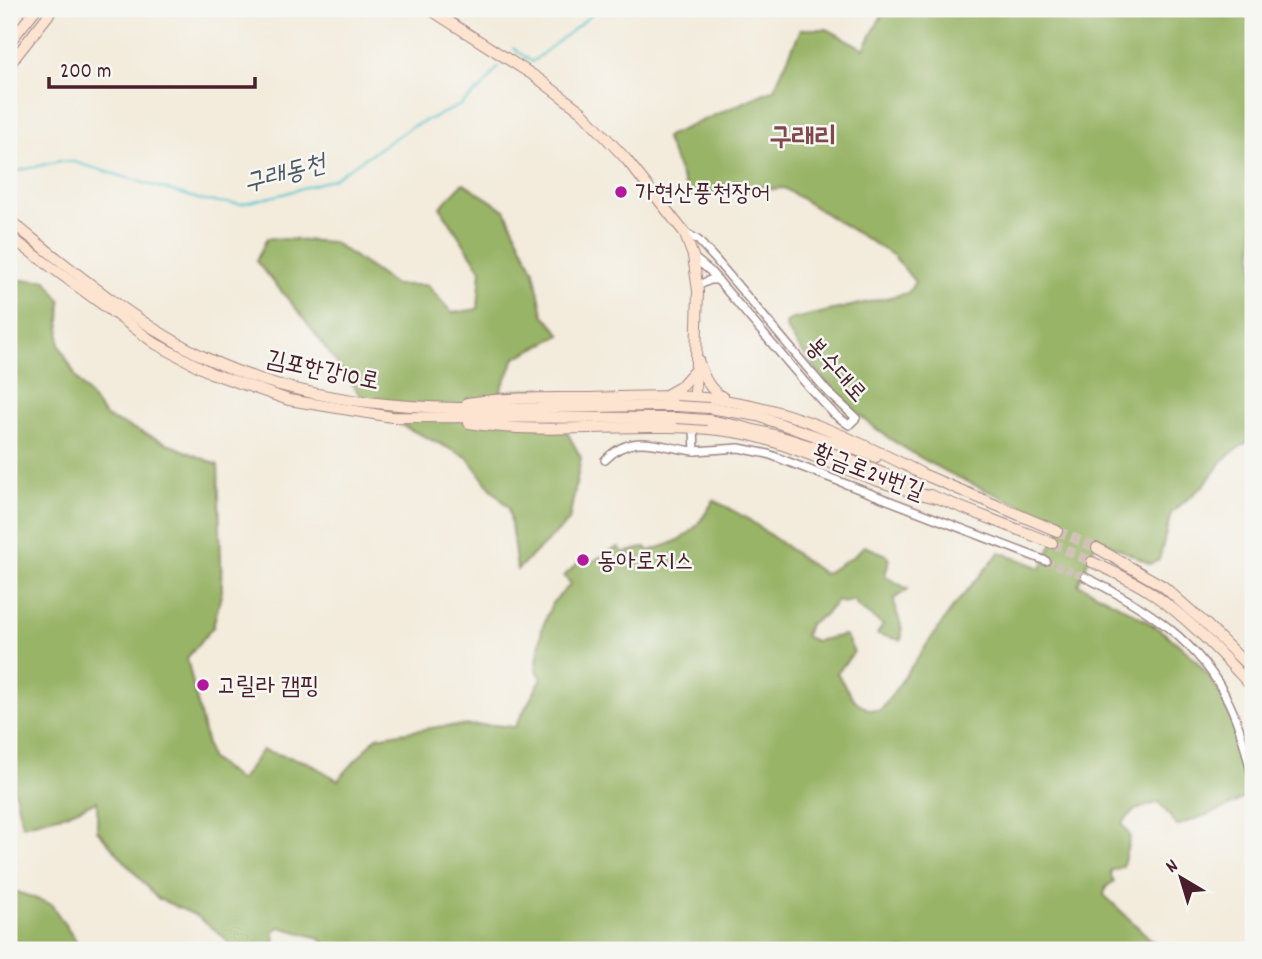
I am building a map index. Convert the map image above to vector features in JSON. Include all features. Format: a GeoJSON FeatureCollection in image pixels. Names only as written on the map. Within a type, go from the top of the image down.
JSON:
{"type":"FeatureCollection","features":[{"type":"Feature","properties":{"kind":"street"},"geometry":{"type":"LineString","coordinates":[[9,43],[36,9]]}},
{"type":"Feature","properties":{"kind":"street"},"geometry":{"type":"LineString","coordinates":[[9,65],[53,9]]}},
{"type":"Feature","properties":{"kind":"street","name":"봉수대로"},"geometry":{"type":"LineString","coordinates":[[429,9],[536,77],[582,112],[626,159],[684,232],[693,256],[697,286],[694,429]]}},
{"type":"Feature","properties":{"kind":"street","name":"김포한강10로"},"geometry":{"type":"LineString","coordinates":[[9,220],[110,299],[159,332],[205,357],[261,379],[316,394],[382,404],[443,407],[709,408],[758,416],[799,428],[919,472]]}},
{"type":"Feature","properties":{"kind":"street","name":"봉수대로"},"geometry":{"type":"LineString","coordinates":[[684,232],[698,240],[716,260],[819,382],[856,418],[854,423],[849,425],[828,407],[718,280],[693,256]]}},
{"type":"Feature","properties":{"kind":"street","name":"김포한강10로"},"geometry":{"type":"LineString","coordinates":[[9,236],[156,344],[211,373],[268,394],[312,405],[392,417],[708,420],[796,440],[936,498]]}},
{"type":"Feature","properties":{"kind":"street"},"geometry":{"type":"LineString","coordinates":[[693,256],[716,260]]}},
{"type":"Feature","properties":{"kind":"street"},"geometry":{"type":"LineString","coordinates":[[697,286],[710,280],[718,280]]}},
{"type":"Feature","properties":{"kind":"street"},"geometry":{"type":"LineString","coordinates":[[696,355],[711,388],[731,401]]}},
{"type":"Feature","properties":{"kind":"street"},"geometry":{"type":"LineString","coordinates":[[661,397],[680,387],[695,370]]}},
{"type":"Feature","properties":{"kind":"street"},"geometry":{"type":"LineString","coordinates":[[443,407],[520,399],[695,397],[731,401],[795,418],[865,445],[919,472],[1057,531]]}},
{"type":"Feature","properties":{"kind":"street"},"geometry":{"type":"LineString","coordinates":[[441,419],[489,426],[736,432],[781,444],[879,482],[936,498],[1052,542]]}},
{"type":"Feature","properties":{"kind":"street"},"geometry":{"type":"LineString","coordinates":[[694,429],[695,451]]}},
{"type":"Feature","properties":{"kind":"street","name":"황금로24번길"},"geometry":{"type":"LineString","coordinates":[[605,460],[620,447],[636,443],[652,443],[695,451],[739,448],[768,454],[1046,561]]}},
{"type":"Feature","properties":{"kind":"street"},"geometry":{"type":"LineString","coordinates":[[1097,548],[1163,586],[1253,671]]}},
{"type":"Feature","properties":{"kind":"street"},"geometry":{"type":"LineString","coordinates":[[1092,562],[1125,577],[1171,607],[1253,688]]}},
{"type":"Feature","properties":{"kind":"street"},"geometry":{"type":"LineString","coordinates":[[1086,578],[1156,617],[1185,642],[1202,662],[1231,706],[1253,781]]}},
{"type":"Feature","properties":{"kind":"green space"},"geometry":{"type":"Polygon","coordinates":[[[892,9],[1253,9],[1253,438],[1226,457],[1203,486],[1171,513],[1159,560],[1150,564],[1098,538],[1078,584],[1144,619],[1183,648],[1200,665],[1227,708],[1253,789],[1228,807],[1177,826],[1159,802],[1135,810],[1122,823],[1130,836],[1123,866],[1111,870],[1114,881],[1106,887],[1104,895],[1162,950],[330,950],[319,938],[280,927],[274,931],[275,950],[229,950],[227,940],[197,916],[157,898],[97,830],[97,801],[66,814],[22,825],[9,778],[9,376],[15,376],[9,351],[9,280],[46,280],[61,301],[59,344],[77,379],[106,417],[218,465],[222,591],[213,627],[187,658],[210,758],[240,781],[262,750],[307,762],[338,780],[377,737],[443,726],[515,727],[542,678],[536,669],[542,629],[552,603],[571,584],[564,576],[580,561],[586,565],[618,547],[624,553],[646,547],[649,551],[681,539],[700,521],[714,500],[748,519],[824,574],[854,556],[864,546],[885,554],[889,560],[885,576],[908,589],[894,599],[902,629],[901,640],[877,634],[883,625],[857,606],[855,600],[845,603],[837,601],[823,616],[809,624],[805,636],[815,641],[845,635],[854,652],[837,673],[855,699],[873,710],[881,710],[953,607],[1000,552],[1041,568],[1062,523],[947,472],[892,440],[841,397],[811,364],[786,328],[790,320],[908,293],[915,282],[894,256],[784,188],[689,196],[665,137],[774,89],[801,29],[827,29],[864,49],[882,15],[892,9]]]}},
{"type":"Feature","properties":{"kind":"green space"},"geometry":{"type":"Polygon","coordinates":[[[463,183],[505,210],[534,271],[543,314],[561,335],[515,358],[500,392],[543,388],[581,458],[569,521],[517,570],[509,508],[467,457],[372,411],[299,312],[256,261],[267,238],[333,242],[395,285],[427,285],[452,313],[478,309],[481,270],[440,207],[463,183]]]}},
{"type":"Feature","properties":{"kind":"green space"},"geometry":{"type":"Polygon","coordinates":[[[9,889],[51,904],[82,950],[9,950],[9,889]]]}},
{"type":"Feature","properties":{"kind":"waterway","name":"구래동천"},"geometry":{"type":"LineString","coordinates":[[513,48],[532,62],[599,9]]}},
{"type":"Feature","properties":{"kind":"waterway","name":"구래동천"},"geometry":{"type":"LineString","coordinates":[[9,173],[60,161],[74,162],[205,201],[241,204],[333,179],[411,127],[459,106],[483,87],[498,67]]}},
{"type":"Feature","properties":{"kind":"tunnel"},"geometry":{"type":"LineString","coordinates":[[1057,531],[1097,548]]}},
{"type":"Feature","properties":{"kind":"tunnel"},"geometry":{"type":"LineString","coordinates":[[1052,543],[1092,562]]}},
{"type":"Feature","properties":{"kind":"tunnel"},"geometry":{"type":"LineString","coordinates":[[1046,561],[1085,577]]}},
{"type":"Feature","properties":{"kind":"place","name":"가현산풍천장어"},"geometry":{"type":"Point","coordinates":[621,192]}},
{"type":"Feature","properties":{"kind":"place","name":"동아로지스"},"geometry":{"type":"Point","coordinates":[583,560]}},
{"type":"Feature","properties":{"kind":"place","name":"고릴라 캠핑"},"geometry":{"type":"Point","coordinates":[203,685]}},
{"type":"Feature","properties":{"kind":"district","name":"구래리"},"geometry":{"type":"Point","coordinates":[803,135]}}]}
